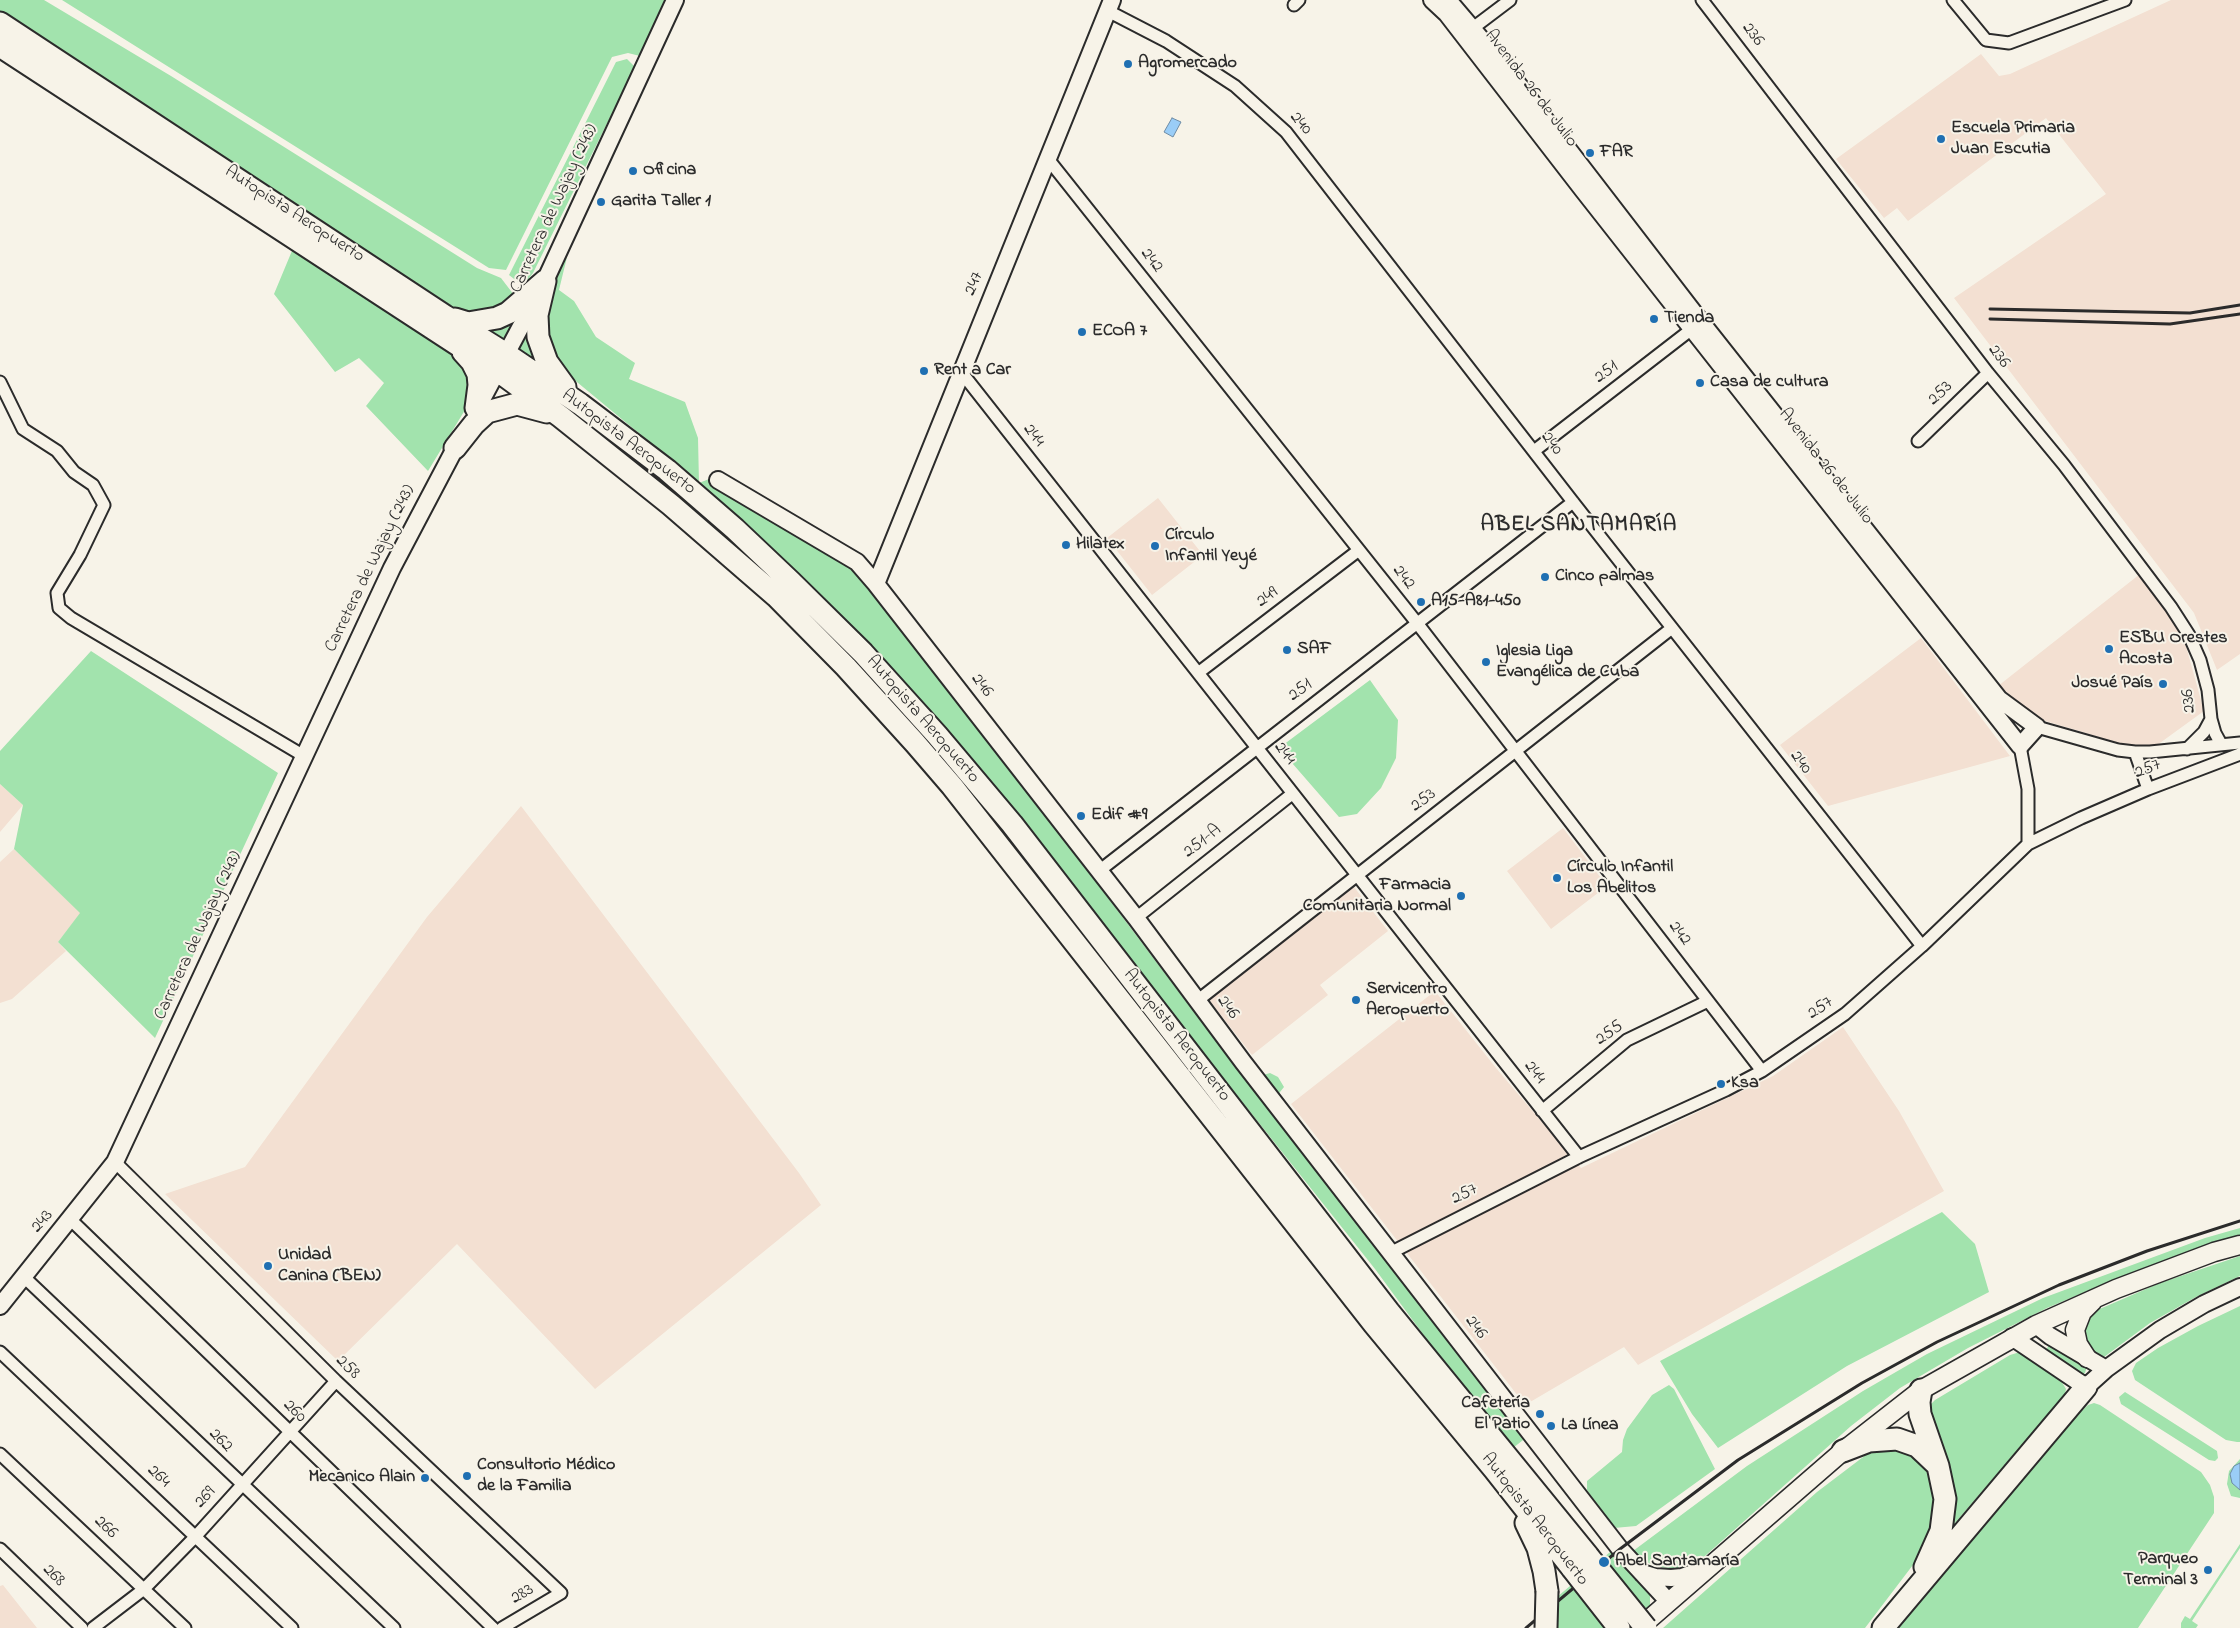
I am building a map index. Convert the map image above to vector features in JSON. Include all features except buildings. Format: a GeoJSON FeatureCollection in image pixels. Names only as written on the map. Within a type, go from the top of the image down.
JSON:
{"type":"FeatureCollection","features":[{"type":"Feature","properties":{"kind":"highway","name":"Autopista Aeropuerto"},"geometry":{"type":"LineString","coordinates":[[0,23],[445,316],[502,362],[562,417],[671,505],[776,596],[846,667],[916,743],[993,838],[1374,1324],[1494,1469],[1580,1562],[1646,1628]]}},
{"type":"Feature","properties":{"kind":"highway","name":"Autopista Aeropuerto"},"geometry":{"type":"LineString","coordinates":[[0,46],[450,339],[502,362],[580,404],[667,470],[735,529],[862,653],[937,735],[1012,824],[1106,944],[1580,1562],[1619,1628]]}},
{"type":"Feature","properties":{"kind":"highway"},"geometry":{"type":"LineString","coordinates":[[445,316],[468,322],[497,318],[508,313],[545,281]]}},
{"type":"Feature","properties":{"kind":"highway"},"geometry":{"type":"LineString","coordinates":[[545,281],[537,315],[538,337],[542,351],[556,376],[580,404]]}},
{"type":"Feature","properties":{"kind":"highway"},"geometry":{"type":"LineString","coordinates":[[450,339],[472,362],[478,374],[479,385],[476,408]]}},
{"type":"Feature","properties":{"kind":"highway"},"geometry":{"type":"LineString","coordinates":[[455,448],[474,424],[487,412],[501,407],[518,404],[562,417]]}},
{"type":"Feature","properties":{"kind":"highway"},"geometry":{"type":"LineString","coordinates":[[1883,1628],[2086,1387]]}},
{"type":"Feature","properties":{"kind":"highway"},"geometry":{"type":"LineString","coordinates":[[1918,1585],[1941,1531],[1945,1498],[1938,1466],[1920,1414],[1918,1402],[1921,1390]]}},
{"type":"Feature","properties":{"kind":"highway"},"geometry":{"type":"LineString","coordinates":[[1843,1451],[1869,1441],[1897,1439],[1917,1446],[1938,1466]]}},
{"type":"Feature","properties":{"kind":"highway"},"geometry":{"type":"LineString","coordinates":[[1494,1469],[1526,1521],[1538,1548],[1547,1591],[1546,1628]]}},
{"type":"Feature","properties":{"kind":"main road"},"geometry":{"type":"LineString","coordinates":[[1639,1628],[1843,1451],[1921,1390],[2036,1324],[2204,1256],[2240,1245]]}},
{"type":"Feature","properties":{"kind":"main road"},"geometry":{"type":"LineString","coordinates":[[2087,1358],[2078,1344],[2075,1330],[2082,1312],[2099,1297]]}},
{"type":"Feature","properties":{"kind":"street","name":"Carretera de Wajay (243)"},"geometry":{"type":"LineString","coordinates":[[115,1162],[392,568],[545,281],[675,0]]}},
{"type":"Feature","properties":{"kind":"street","name":"Avenida 26 de Julio"},"geometry":{"type":"LineString","coordinates":[[1432,0],[1447,14],[1837,504],[2020,746],[2028,789],[2028,844]]}},
{"type":"Feature","properties":{"kind":"street","name":"Avenida 26 de Julio"},"geometry":{"type":"LineString","coordinates":[[1448,0],[1473,28],[1696,326]]}},
{"type":"Feature","properties":{"kind":"street"},"geometry":{"type":"LineString","coordinates":[[1473,28],[1510,0]]}},
{"type":"Feature","properties":{"kind":"street","name":"236"},"geometry":{"type":"LineString","coordinates":[[1702,0],[1988,373],[2064,465],[2185,628],[2202,668],[2208,690],[2210,719],[2204,732],[2187,749]]}},
{"type":"Feature","properties":{"kind":"street"},"geometry":{"type":"LineString","coordinates":[[1953,0],[1986,40],[2009,43],[2125,0]]}},
{"type":"Feature","properties":{"kind":"street","name":"247"},"geometry":{"type":"LineString","coordinates":[[876,584],[1110,5]]}},
{"type":"Feature","properties":{"kind":"street","name":"240"},"geometry":{"type":"LineString","coordinates":[[1110,5],[1234,86],[1286,132],[1573,502],[1922,946]]}},
{"type":"Feature","properties":{"kind":"street","name":"242"},"geometry":{"type":"LineString","coordinates":[[1048,158],[1360,550],[1762,1070]]}},
{"type":"Feature","properties":{"kind":"street","name":"251"},"geometry":{"type":"LineString","coordinates":[[1534,451],[1696,326]]}},
{"type":"Feature","properties":{"kind":"street","name":"244"},"geometry":{"type":"LineString","coordinates":[[962,373],[1579,1157]]}},
{"type":"Feature","properties":{"kind":"street","name":"253"},"geometry":{"type":"LineString","coordinates":[[1918,441],[1988,373]]}},
{"type":"Feature","properties":{"kind":"street"},"geometry":{"type":"LineString","coordinates":[[0,382],[23,429],[58,451],[74,472],[93,485],[104,504],[80,555],[57,593],[59,608],[71,618],[304,756]]}},
{"type":"Feature","properties":{"kind":"street","name":"246"},"geometry":{"type":"LineString","coordinates":[[718,480],[857,562],[876,584],[1136,918],[1197,1001],[1620,1549],[1668,1602]]}},
{"type":"Feature","properties":{"kind":"street","name":"251"},"geometry":{"type":"LineString","coordinates":[[1099,871],[1573,502]]}},
{"type":"Feature","properties":{"kind":"street","name":"Avenida 26 de Julio"},"geometry":{"type":"LineString","coordinates":[[1837,504],[1999,699],[2036,727],[2118,750],[2135,752],[2187,749]]}},
{"type":"Feature","properties":{"kind":"street","name":"249"},"geometry":{"type":"LineString","coordinates":[[1198,674],[1360,550]]}},
{"type":"Feature","properties":{"kind":"street","name":"253"},"geometry":{"type":"LineString","coordinates":[[1197,1001],[1672,628]]}},
{"type":"Feature","properties":{"kind":"street"},"geometry":{"type":"LineString","coordinates":[[2210,719],[2221,744]]}},
{"type":"Feature","properties":{"kind":"street"},"geometry":{"type":"LineString","coordinates":[[2020,746],[2036,727]]}},
{"type":"Feature","properties":{"kind":"street"},"geometry":{"type":"LineString","coordinates":[[2187,749],[2240,743]]}},
{"type":"Feature","properties":{"kind":"street"},"geometry":{"type":"LineString","coordinates":[[2135,752],[2148,789]]}},
{"type":"Feature","properties":{"kind":"street","name":"257"},"geometry":{"type":"LineString","coordinates":[[1392,1252],[1579,1157],[1726,1090],[1762,1070],[1845,1014],[1922,946],[2028,844],[2081,818],[2148,789],[2240,754]]}},
{"type":"Feature","properties":{"kind":"street","name":"251-A"},"geometry":{"type":"LineString","coordinates":[[1136,918],[1292,794]]}},
{"type":"Feature","properties":{"kind":"street","name":"255"},"geometry":{"type":"LineString","coordinates":[[1542,1110],[1627,1040],[1708,1001]]}},
{"type":"Feature","properties":{"kind":"street","name":"243"},"geometry":{"type":"LineString","coordinates":[[0,1306],[71,1220],[115,1162]]}},
{"type":"Feature","properties":{"kind":"street","name":"258"},"geometry":{"type":"LineString","coordinates":[[115,1162],[336,1381],[561,1593]]}},
{"type":"Feature","properties":{"kind":"street","name":"260"},"geometry":{"type":"LineString","coordinates":[[71,1220],[492,1628]]}},
{"type":"Feature","properties":{"kind":"street","name":"262"},"geometry":{"type":"LineString","coordinates":[[24,1278],[394,1628]]}},
{"type":"Feature","properties":{"kind":"street"},"geometry":{"type":"LineString","coordinates":[[2012,1337],[2086,1387],[2106,1369],[2160,1330],[2204,1304],[2240,1288]]}},
{"type":"Feature","properties":{"kind":"street"},"geometry":{"type":"LineString","coordinates":[[2036,1324],[2050,1336],[2106,1369]]}},
{"type":"Feature","properties":{"kind":"street","name":"264"},"geometry":{"type":"LineString","coordinates":[[0,1352],[292,1628]]}},
{"type":"Feature","properties":{"kind":"street","name":"269"},"geometry":{"type":"LineString","coordinates":[[93,1628],[144,1589],[195,1537],[336,1381]]}},
{"type":"Feature","properties":{"kind":"street","name":"266"},"geometry":{"type":"LineString","coordinates":[[0,1454],[185,1628]]}},
{"type":"Feature","properties":{"kind":"street","name":"268"},"geometry":{"type":"LineString","coordinates":[[0,1549],[82,1628]]}},
{"type":"Feature","properties":{"kind":"street"},"geometry":{"type":"LineString","coordinates":[[1642,1573],[1655,1577],[1671,1578],[1682,1577],[1706,1568]]}},
{"type":"Feature","properties":{"kind":"street","name":"283"},"geometry":{"type":"LineString","coordinates":[[502,1628],[561,1593]]}},
{"type":"Feature","properties":{"kind":"shaded area"},"geometry":{"type":"Polygon","coordinates":[[[2171,0],[2240,0],[2240,654],[2217,670],[2194,613],[1954,298],[2106,194],[2046,118],[1908,221],[1897,208],[1884,218],[1836,159],[1981,54],[1999,76],[2010,74],[2171,0]]]}},
{"type":"Feature","properties":{"kind":"shaded area","name":"Círculo Infantil Yeyé"},"geometry":{"type":"Polygon","coordinates":[[[1158,498],[1203,555],[1152,595],[1107,538],[1158,498]]]}},
{"type":"Feature","properties":{"kind":"shaded area","name":"ESBU Orestes Acosta"},"geometry":{"type":"Polygon","coordinates":[[[2140,574],[2172,616],[2184,639],[2204,711],[2153,748],[2119,743],[2042,720],[1998,686],[2140,574]]]}},
{"type":"Feature","properties":{"kind":"shaded area"},"geometry":{"type":"Polygon","coordinates":[[[1921,638],[2010,756],[1828,806],[1780,745],[1921,638]]]}},
{"type":"Feature","properties":{"kind":"shaded area"},"geometry":{"type":"Polygon","coordinates":[[[0,784],[23,805],[0,832],[0,784]]]}},
{"type":"Feature","properties":{"kind":"shaded area"},"geometry":{"type":"Polygon","coordinates":[[[521,806],[799,1173],[821,1205],[595,1389],[457,1244],[338,1361],[165,1194],[245,1167],[427,917],[521,806]]]}},
{"type":"Feature","properties":{"kind":"shaded area","name":"Círculo Infantil Los Abelitos"},"geometry":{"type":"Polygon","coordinates":[[[1563,828],[1607,886],[1551,929],[1507,871],[1563,828]]]}},
{"type":"Feature","properties":{"kind":"shaded area"},"geometry":{"type":"Polygon","coordinates":[[[14,849],[81,913],[58,942],[66,951],[12,999],[0,1003],[0,862],[14,849]]]}},
{"type":"Feature","properties":{"kind":"shaded area"},"geometry":{"type":"Polygon","coordinates":[[[1354,887],[1388,931],[1320,985],[1328,995],[1252,1055],[1209,1000],[1354,887]]]}},
{"type":"Feature","properties":{"kind":"shaded area"},"geometry":{"type":"Polygon","coordinates":[[[1435,991],[1496,1068],[1581,1168],[1773,1076],[1843,1027],[1899,1111],[1944,1191],[1638,1365],[1624,1347],[1525,1405],[1291,1104],[1435,991]]]}},
{"type":"Feature","properties":{"kind":"shaded area"},"geometry":{"type":"Polygon","coordinates":[[[3,1585],[37,1628],[0,1628],[0,1586],[3,1585]]]}},
{"type":"Feature","properties":{"kind":"green space"},"geometry":{"type":"Polygon","coordinates":[[[0,0],[44,0],[171,76],[477,268],[501,278],[514,295],[500,313],[451,313],[0,14],[0,0]]]}},
{"type":"Feature","properties":{"kind":"green space"},"geometry":{"type":"Polygon","coordinates":[[[62,0],[675,0],[648,58],[628,53],[612,57],[506,270],[489,268],[62,0]]]}},
{"type":"Feature","properties":{"kind":"green space"},"geometry":{"type":"Polygon","coordinates":[[[627,59],[635,67],[533,273],[523,286],[509,275],[616,62],[627,59]]]}},
{"type":"Feature","properties":{"kind":"green space"},"geometry":{"type":"Polygon","coordinates":[[[294,246],[393,310],[466,363],[473,385],[468,405],[428,471],[366,406],[384,383],[359,358],[335,372],[274,294],[294,246]]]}},
{"type":"Feature","properties":{"kind":"green space"},"geometry":{"type":"Polygon","coordinates":[[[567,257],[559,290],[574,301],[596,337],[635,363],[629,379],[685,402],[698,438],[699,483],[560,368],[544,336],[548,292],[567,257]]]}},
{"type":"Feature","properties":{"kind":"green space"},"geometry":{"type":"Polygon","coordinates":[[[521,313],[504,345],[478,330],[521,313]]]}},
{"type":"Feature","properties":{"kind":"green space"},"geometry":{"type":"Polygon","coordinates":[[[533,317],[554,381],[514,353],[533,317]]]}},
{"type":"Feature","properties":{"kind":"green space"},"geometry":{"type":"Polygon","coordinates":[[[709,479],[849,565],[868,583],[981,729],[1215,1040],[1300,1145],[1527,1437],[1509,1451],[1375,1269],[972,762],[907,688],[804,580],[699,483],[709,479]]]}},
{"type":"Feature","properties":{"kind":"green space"},"geometry":{"type":"Polygon","coordinates":[[[91,651],[278,773],[155,1038],[58,942],[80,913],[14,849],[23,805],[0,784],[0,751],[91,651]]]}},
{"type":"Feature","properties":{"kind":"green space"},"geometry":{"type":"Polygon","coordinates":[[[1370,680],[1398,720],[1396,758],[1381,788],[1357,814],[1339,817],[1279,748],[1370,680]]]}},
{"type":"Feature","properties":{"kind":"green space"},"geometry":{"type":"Polygon","coordinates":[[[1270,1073],[1278,1077],[1284,1087],[1276,1097],[1260,1076],[1270,1073]]]}},
{"type":"Feature","properties":{"kind":"green space"},"geometry":{"type":"Polygon","coordinates":[[[1942,1212],[1975,1244],[1989,1292],[1847,1366],[1718,1448],[1692,1414],[1660,1361],[1942,1212]]]}},
{"type":"Feature","properties":{"kind":"green space"},"geometry":{"type":"Polygon","coordinates":[[[2240,1228],[2240,1237],[2207,1246],[2123,1276],[2047,1308],[1968,1348],[1900,1388],[1851,1426],[1696,1564],[1678,1569],[1660,1567],[1643,1561],[1633,1551],[1747,1466],[1863,1391],[1927,1354],[2043,1298],[2205,1238],[2240,1228]]]}},
{"type":"Feature","properties":{"kind":"green space"},"geometry":{"type":"Polygon","coordinates":[[[2240,1256],[2240,1276],[2196,1297],[2150,1323],[2104,1357],[2087,1348],[2079,1331],[2088,1314],[2160,1283],[2240,1256]]]}},
{"type":"Feature","properties":{"kind":"green space"},"geometry":{"type":"Polygon","coordinates":[[[2240,1306],[2240,1442],[2237,1442],[2226,1440],[2135,1380],[2132,1371],[2136,1363],[2158,1348],[2240,1306]]]}},
{"type":"Feature","properties":{"kind":"green space"},"geometry":{"type":"Polygon","coordinates":[[[2049,1344],[2087,1366],[2085,1373],[2081,1375],[2046,1351],[2049,1344]]]}},
{"type":"Feature","properties":{"kind":"green space"},"geometry":{"type":"Polygon","coordinates":[[[2020,1352],[2060,1379],[2066,1389],[2065,1394],[1950,1529],[1935,1427],[1929,1406],[1935,1400],[2010,1355],[2020,1352]]]}},
{"type":"Feature","properties":{"kind":"green space"},"geometry":{"type":"Polygon","coordinates":[[[1669,1385],[1674,1389],[1715,1469],[1636,1526],[1614,1528],[1603,1516],[1587,1490],[1587,1481],[1622,1452],[1623,1440],[1627,1429],[1652,1395],[1669,1385]]]}},
{"type":"Feature","properties":{"kind":"green space"},"geometry":{"type":"Polygon","coordinates":[[[2125,1392],[2217,1451],[2218,1458],[2215,1461],[2209,1460],[2121,1404],[2119,1397],[2125,1392]]]}},
{"type":"Feature","properties":{"kind":"green space"},"geometry":{"type":"Polygon","coordinates":[[[2094,1403],[2100,1405],[2201,1472],[2210,1485],[2214,1497],[2214,1513],[2138,1628],[1898,1628],[2069,1422],[2088,1405],[2094,1403]]]}},
{"type":"Feature","properties":{"kind":"green space"},"geometry":{"type":"Polygon","coordinates":[[[1903,1446],[1930,1464],[1937,1513],[1922,1553],[1865,1628],[1663,1628],[1817,1492],[1871,1451],[1903,1446]]]}},
{"type":"Feature","properties":{"kind":"green space"},"geometry":{"type":"Polygon","coordinates":[[[2240,1459],[2240,1498],[2231,1496],[2227,1484],[2229,1471],[2240,1459]]]}},
{"type":"Feature","properties":{"kind":"green space"},"geometry":{"type":"Polygon","coordinates":[[[2240,1544],[2240,1548],[2192,1621],[2198,1625],[2196,1628],[2181,1628],[2181,1623],[2185,1616],[2190,1619],[2240,1544]]]}},
{"type":"Feature","properties":{"kind":"green space"},"geometry":{"type":"Polygon","coordinates":[[[1616,1547],[1650,1594],[1650,1605],[1647,1612],[1628,1628],[1554,1628],[1557,1597],[1616,1547]]]}},
{"type":"Feature","properties":{"kind":"water"},"geometry":{"type":"Polygon","coordinates":[[[1172,118],[1181,122],[1173,137],[1164,132],[1172,118]]]}},
{"type":"Feature","properties":{"kind":"water"},"geometry":{"type":"Polygon","coordinates":[[[2240,1463],[2240,1490],[2232,1483],[2230,1474],[2234,1466],[2240,1463]]]}},
{"type":"Feature","properties":{"kind":"railway"},"geometry":{"type":"LineString","coordinates":[[1990,309],[2190,313],[2240,305]]}},
{"type":"Feature","properties":{"kind":"railway"},"geometry":{"type":"LineString","coordinates":[[1990,319],[2170,324],[2240,314]]}},
{"type":"Feature","properties":{"kind":"railway"},"geometry":{"type":"LineString","coordinates":[[1526,1628],[1620,1549],[1738,1460],[1862,1383],[1937,1342],[2059,1285],[2147,1251],[2240,1221]]}},
{"type":"Feature","properties":{"kind":"place","name":"Agromercado"},"geometry":{"type":"Point","coordinates":[1128,64]}},
{"type":"Feature","properties":{"kind":"place","name":"Escuela Primaria Juan Escutia"},"geometry":{"type":"Point","coordinates":[1941,139]}},
{"type":"Feature","properties":{"kind":"place","name":"FAR"},"geometry":{"type":"Point","coordinates":[1590,153]}},
{"type":"Feature","properties":{"kind":"place","name":"Oficina"},"geometry":{"type":"Point","coordinates":[633,171]}},
{"type":"Feature","properties":{"kind":"place","name":"Garita Taller 1"},"geometry":{"type":"Point","coordinates":[601,202]}},
{"type":"Feature","properties":{"kind":"place","name":"Tienda"},"geometry":{"type":"Point","coordinates":[1654,319]}},
{"type":"Feature","properties":{"kind":"place","name":"ECOA 7"},"geometry":{"type":"Point","coordinates":[1082,332]}},
{"type":"Feature","properties":{"kind":"place","name":"Rent a Car"},"geometry":{"type":"Point","coordinates":[924,371]}},
{"type":"Feature","properties":{"kind":"place","name":"Casa de cultura"},"geometry":{"type":"Point","coordinates":[1700,383]}},
{"type":"Feature","properties":{"kind":"place","name":"Hilatex"},"geometry":{"type":"Point","coordinates":[1066,545]}},
{"type":"Feature","properties":{"kind":"place","name":"Círculo Infantil Yeyé"},"geometry":{"type":"Point","coordinates":[1155,546]}},
{"type":"Feature","properties":{"kind":"place","name":"Cinco palmas"},"geometry":{"type":"Point","coordinates":[1545,577]}},
{"type":"Feature","properties":{"kind":"place","name":"A15-A81-450"},"geometry":{"type":"Point","coordinates":[1421,602]}},
{"type":"Feature","properties":{"kind":"place","name":"ESBU Orestes Acosta"},"geometry":{"type":"Point","coordinates":[2109,649]}},
{"type":"Feature","properties":{"kind":"place","name":"SAF"},"geometry":{"type":"Point","coordinates":[1287,650]}},
{"type":"Feature","properties":{"kind":"place","name":"Iglesia Liga Evangélica de Cuba"},"geometry":{"type":"Point","coordinates":[1486,662]}},
{"type":"Feature","properties":{"kind":"place","name":"Josué País"},"geometry":{"type":"Point","coordinates":[2163,684]}},
{"type":"Feature","properties":{"kind":"place","name":"Edif #9"},"geometry":{"type":"Point","coordinates":[1081,816]}},
{"type":"Feature","properties":{"kind":"place","name":"Círculo Infantil Los Abelitos"},"geometry":{"type":"Point","coordinates":[1557,878]}},
{"type":"Feature","properties":{"kind":"place","name":"Farmacia Comunitaria Normal"},"geometry":{"type":"Point","coordinates":[1461,896]}},
{"type":"Feature","properties":{"kind":"place","name":"Servicentro Aeropuerto"},"geometry":{"type":"Point","coordinates":[1356,1000]}},
{"type":"Feature","properties":{"kind":"place","name":"Ksa"},"geometry":{"type":"Point","coordinates":[1721,1084]}},
{"type":"Feature","properties":{"kind":"place","name":"Unidad Canina (BEN)"},"geometry":{"type":"Point","coordinates":[268,1266]}},
{"type":"Feature","properties":{"kind":"place","name":"Cafetería El Patio"},"geometry":{"type":"Point","coordinates":[1540,1414]}},
{"type":"Feature","properties":{"kind":"place","name":"La Línea"},"geometry":{"type":"Point","coordinates":[1551,1426]}},
{"type":"Feature","properties":{"kind":"place","name":"Consultorio Médico de la Familia"},"geometry":{"type":"Point","coordinates":[467,1476]}},
{"type":"Feature","properties":{"kind":"place","name":"Mecanico Alain"},"geometry":{"type":"Point","coordinates":[425,1478]}},
{"type":"Feature","properties":{"kind":"place","name":"Abel Santamaría"},"geometry":{"type":"Point","coordinates":[1604,1562]}},
{"type":"Feature","properties":{"kind":"place","name":"Parqueo Terminal 3"},"geometry":{"type":"Point","coordinates":[2208,1570]}},
{"type":"Feature","properties":{"kind":"district","name":"ABEL SANTAMARÍA"},"geometry":{"type":"Point","coordinates":[1579,526]}}]}
